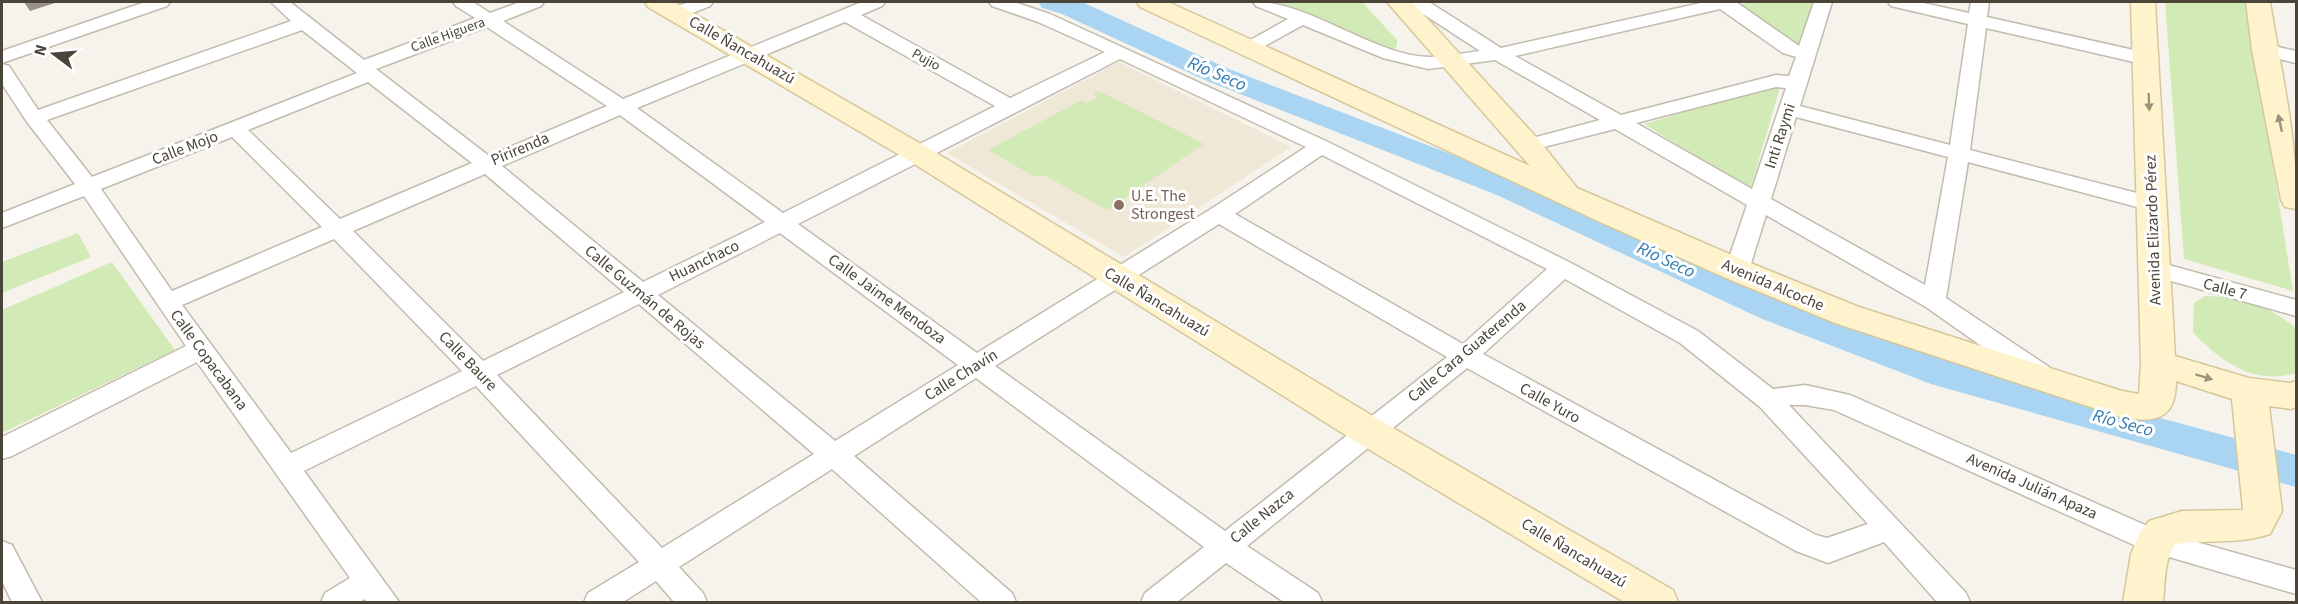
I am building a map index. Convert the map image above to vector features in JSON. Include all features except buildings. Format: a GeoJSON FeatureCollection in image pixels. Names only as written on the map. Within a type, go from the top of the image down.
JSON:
{"type":"FeatureCollection","features":[{"type":"Feature","properties":{"kind":"street"},"geometry":{"type":"LineString","coordinates":[[2,57],[138,5],[161,2]]}},
{"type":"Feature","properties":{"kind":"street","name":"Calle Guzmán de Rojas"},"geometry":{"type":"LineString","coordinates":[[280,2],[303,23],[486,164],[833,454],[1001,603]]}},
{"type":"Feature","properties":{"kind":"street","name":"Calle Jaime Mendoza"},"geometry":{"type":"LineString","coordinates":[[462,2],[622,107],[1224,546],[1307,603]]}},
{"type":"Feature","properties":{"kind":"street","name":"Calle Higuera"},"geometry":{"type":"LineString","coordinates":[[365,71],[535,2]]}},
{"type":"Feature","properties":{"kind":"street","name":"Pirirenda"},"geometry":{"type":"LineString","coordinates":[[167,302],[337,227],[722,64],[751,55],[876,2]]}},
{"type":"Feature","properties":{"kind":"street"},"geometry":{"type":"LineString","coordinates":[[998,2],[1044,18],[1321,146],[1563,268],[1689,337],[1769,400],[1890,529],[1955,603]]}},
{"type":"Feature","properties":{"kind":"street"},"geometry":{"type":"LineString","coordinates":[[1149,2],[1566,193]]}},
{"type":"Feature","properties":{"kind":"street"},"geometry":{"type":"LineString","coordinates":[[1262,2],[1390,54],[1428,63],[1498,54],[1724,2],[1790,49],[1806,54]]}},
{"type":"Feature","properties":{"kind":"street","name":"Avenida Alcoche"},"geometry":{"type":"LineString","coordinates":[[1399,2],[1528,146],[1566,193],[1737,270],[1846,315],[2121,404],[2145,408],[2158,399],[2158,363]]}},
{"type":"Feature","properties":{"kind":"street"},"geometry":{"type":"LineString","coordinates":[[1417,2],[1498,54],[1621,121],[1934,301],[2053,383]]}},
{"type":"Feature","properties":{"kind":"street","name":"Inti Raymi"},"geometry":{"type":"LineString","coordinates":[[1737,270],[1823,2]]}},
{"type":"Feature","properties":{"kind":"street"},"geometry":{"type":"LineString","coordinates":[[1898,2],[1979,10],[2147,59]]}},
{"type":"Feature","properties":{"kind":"street","name":"Avenida Elizardo Pérez"},"geometry":{"type":"LineString","coordinates":[[2144,2],[2158,363]]}},
{"type":"Feature","properties":{"kind":"street"},"geometry":{"type":"LineString","coordinates":[[2258,2],[2265,50],[2296,200]]}},
{"type":"Feature","properties":{"kind":"street","name":"Calle Ñancahuazú"},"geometry":{"type":"LineString","coordinates":[[679,5],[751,55],[918,154],[1116,278],[1658,603]]}},
{"type":"Feature","properties":{"kind":"street"},"geometry":{"type":"LineString","coordinates":[[1934,301],[1959,155],[1979,10]]}},
{"type":"Feature","properties":{"kind":"street","name":"Pujio"},"geometry":{"type":"LineString","coordinates":[[845,15],[1008,105]]}},
{"type":"Feature","properties":{"kind":"street"},"geometry":{"type":"LineString","coordinates":[[1250,48],[1303,18]]}},
{"type":"Feature","properties":{"kind":"street"},"geometry":{"type":"LineString","coordinates":[[34,118],[303,23]]}},
{"type":"Feature","properties":{"kind":"street"},"geometry":{"type":"LineString","coordinates":[[2265,50],[2296,57]]}},
{"type":"Feature","properties":{"kind":"street","name":"Huanchaco"},"geometry":{"type":"LineString","coordinates":[[287,467],[481,374],[918,154],[1008,105],[1120,52]]}},
{"type":"Feature","properties":{"kind":"street","name":"Calle Copacabana"},"geometry":{"type":"LineString","coordinates":[[2,70],[34,118],[88,186],[167,302],[376,592]]}},
{"type":"Feature","properties":{"kind":"street","name":"Calle Mojo"},"geometry":{"type":"LineString","coordinates":[[2,221],[235,129],[365,71]]}},
{"type":"Feature","properties":{"kind":"street"},"geometry":{"type":"LineString","coordinates":[[1528,146],[1776,81],[1797,83]]}},
{"type":"Feature","properties":{"kind":"street"},"geometry":{"type":"LineString","coordinates":[[1789,110],[2152,204]]}},
{"type":"Feature","properties":{"kind":"street","name":"Calle Baure"},"geometry":{"type":"LineString","coordinates":[[235,129],[337,227],[481,374],[659,563],[693,603]]}},
{"type":"Feature","properties":{"kind":"street","name":"Calle Chavín"},"geometry":{"type":"LineString","coordinates":[[599,603],[659,563],[1219,214],[1321,146]]}},
{"type":"Feature","properties":{"kind":"street","name":"Calle Yuro"},"geometry":{"type":"LineString","coordinates":[[1219,214],[1465,356],[1819,549],[1828,551],[1839,548],[1849,542],[1890,529]]}},
{"type":"Feature","properties":{"kind":"street","name":"Calle Cara Guaterenda"},"geometry":{"type":"LineString","coordinates":[[1368,431],[1465,356],[1563,268]]}},
{"type":"Feature","properties":{"kind":"street","name":"Calle 7"},"geometry":{"type":"LineString","coordinates":[[2154,269],[2296,308]]}},
{"type":"Feature","properties":{"kind":"street"},"geometry":{"type":"LineString","coordinates":[[2,449],[202,349]]}},
{"type":"Feature","properties":{"kind":"street"},"geometry":{"type":"LineString","coordinates":[[2158,363],[2249,391],[2290,396],[2296,394]]}},
{"type":"Feature","properties":{"kind":"street"},"geometry":{"type":"LineString","coordinates":[[2143,603],[2145,581],[2155,542],[2163,532],[2181,528],[2243,528],[2256,523],[2263,511],[2249,391]]}},
{"type":"Feature","properties":{"kind":"street","name":"Avenida Julián Apaza"},"geometry":{"type":"LineString","coordinates":[[1769,400],[1787,394],[1807,394],[1840,402],[2155,542],[2296,582]]}},
{"type":"Feature","properties":{"kind":"street","name":"Calle Nazca"},"geometry":{"type":"LineString","coordinates":[[1156,603],[1368,431]]}},
{"type":"Feature","properties":{"kind":"street"},"geometry":{"type":"LineString","coordinates":[[2,553],[27,603]]}},
{"type":"Feature","properties":{"kind":"street"},"geometry":{"type":"LineString","coordinates":[[336,603],[376,592]]}},
{"type":"Feature","properties":{"kind":"shaded area","name":"U.E. The Strongest"},"geometry":{"type":"Polygon","coordinates":[[[1119,62],[1291,147],[1124,257],[947,153],[1119,62]]]}},
{"type":"Feature","properties":{"kind":"green space"},"geometry":{"type":"Polygon","coordinates":[[[1277,2],[1362,2],[1397,40],[1397,46],[1394,49],[1390,48],[1277,2]]]}},
{"type":"Feature","properties":{"kind":"green space"},"geometry":{"type":"Polygon","coordinates":[[[1752,2],[1814,2],[1798,50],[1736,5],[1752,2]]]}},
{"type":"Feature","properties":{"kind":"green space"},"geometry":{"type":"Polygon","coordinates":[[[2165,2],[2247,2],[2293,291],[2184,259],[2165,2]]]}},
{"type":"Feature","properties":{"kind":"green space"},"geometry":{"type":"Polygon","coordinates":[[[1781,84],[1750,190],[1644,124],[1781,84]]]}},
{"type":"Feature","properties":{"kind":"green space"},"geometry":{"type":"Polygon","coordinates":[[[1099,91],[1204,144],[1107,210],[1044,175],[1035,177],[988,150],[1082,100],[1086,103],[1098,98],[1093,93],[1099,91]]]}},
{"type":"Feature","properties":{"kind":"green space"},"geometry":{"type":"Polygon","coordinates":[[[78,233],[91,257],[2,293],[2,262],[78,233]]]}},
{"type":"Feature","properties":{"kind":"green space"},"geometry":{"type":"Polygon","coordinates":[[[112,262],[175,350],[2,433],[2,310],[112,262]]]}},
{"type":"Feature","properties":{"kind":"green space"},"geometry":{"type":"Polygon","coordinates":[[[2205,296],[2243,300],[2275,313],[2296,328],[2296,373],[2267,376],[2253,373],[2226,361],[2203,343],[2193,332],[2194,303],[2205,296]]]}},
{"type":"Feature","properties":{"kind":"waterway","name":"Río Seco"},"geometry":{"type":"LineString","coordinates":[[1052,2],[1072,8],[1218,75],[1509,188],[1773,309],[1945,374],[2296,471]]}},
{"type":"Feature","properties":{"kind":"place","name":"U.E. The Strongest"},"geometry":{"type":"Point","coordinates":[1119,205]}}]}
